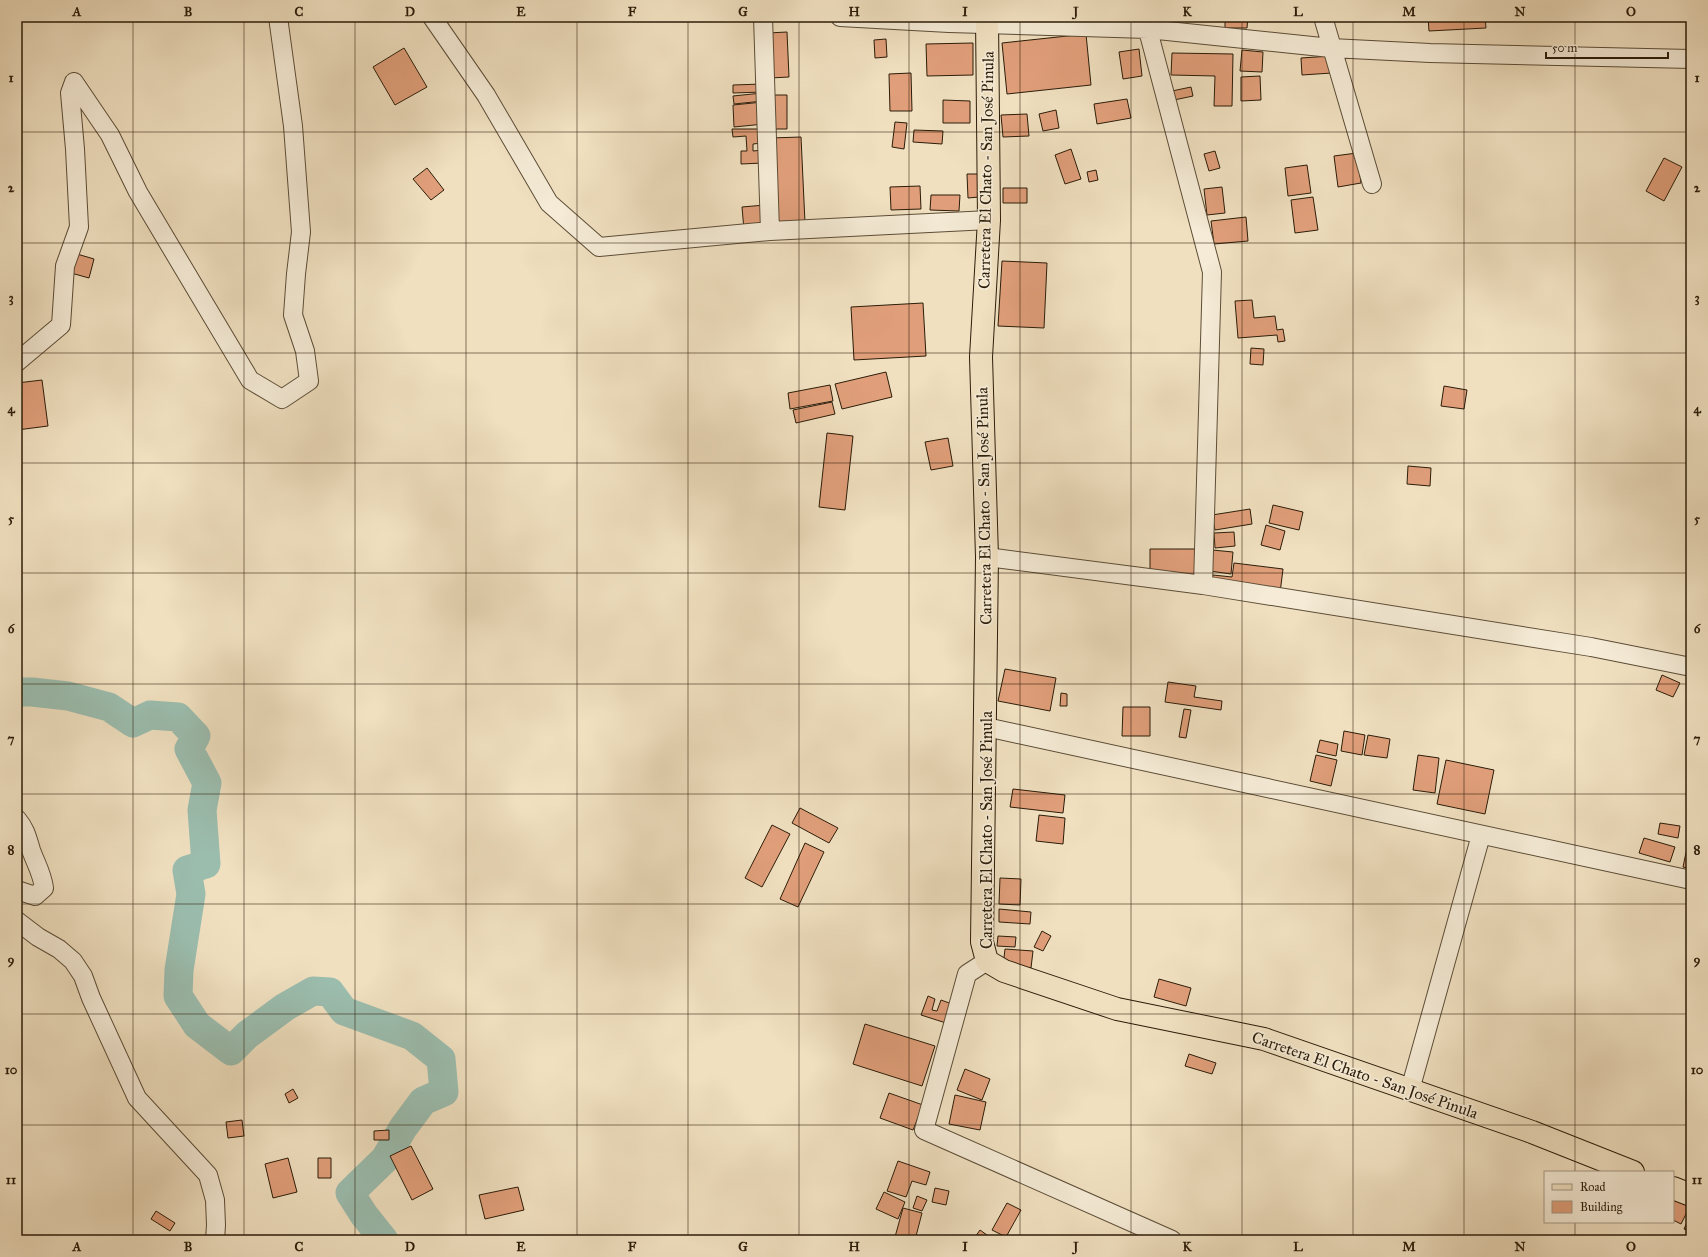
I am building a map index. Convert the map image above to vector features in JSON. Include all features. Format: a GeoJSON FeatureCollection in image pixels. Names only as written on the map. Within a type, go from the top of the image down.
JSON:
{"type":"FeatureCollection","features":[{"type":"Feature","properties":{"kind":"main road","name":"Carretera El Chato - San José Pinula"},"geometry":{"type":"LineString","coordinates":[[987,21],[989,220],[981,356],[987,558],[986,727],[982,942],[987,961],[1004,971],[1117,1009],[1264,1039],[1532,1132],[1630,1171]]}},
{"type":"Feature","properties":{"kind":"main road"},"geometry":{"type":"LineString","coordinates":[[1674,1188],[1691,1195]]}},
{"type":"Feature","properties":{"kind":"street"},"geometry":{"type":"LineString","coordinates":[[17,362],[61,325],[65,266],[78,227],[75,149],[70,93],[74,82],[110,135],[138,192],[250,380],[282,399],[309,381],[305,351],[293,315],[301,232],[293,126],[278,17]]}},
{"type":"Feature","properties":{"kind":"street"},"geometry":{"type":"LineString","coordinates":[[432,17],[486,95],[548,203],[599,248],[770,231],[989,220]]}},
{"type":"Feature","properties":{"kind":"street"},"geometry":{"type":"LineString","coordinates":[[763,17],[770,231]]}},
{"type":"Feature","properties":{"kind":"street"},"geometry":{"type":"LineString","coordinates":[[840,17],[1146,23],[1331,48],[1438,53],[1691,59]]}},
{"type":"Feature","properties":{"kind":"street"},"geometry":{"type":"LineString","coordinates":[[1323,17],[1372,184]]}},
{"type":"Feature","properties":{"kind":"street"},"geometry":{"type":"LineString","coordinates":[[1146,23],[1212,272],[1203,585]]}},
{"type":"Feature","properties":{"kind":"street"},"geometry":{"type":"LineString","coordinates":[[987,558],[1203,585],[1591,647],[1691,667]]}},
{"type":"Feature","properties":{"kind":"street"},"geometry":{"type":"LineString","coordinates":[[986,727],[1691,880]]}},
{"type":"Feature","properties":{"kind":"street"},"geometry":{"type":"LineString","coordinates":[[17,819],[24,828],[31,850],[42,874],[44,888],[36,896],[17,890]]}},
{"type":"Feature","properties":{"kind":"street"},"geometry":{"type":"LineString","coordinates":[[1410,1090],[1481,835]]}},
{"type":"Feature","properties":{"kind":"street"},"geometry":{"type":"LineString","coordinates":[[17,921],[38,937],[59,949],[73,961],[83,976],[91,998],[137,1098],[208,1174],[214,1200],[216,1225],[215,1240]]}},
{"type":"Feature","properties":{"kind":"street"},"geometry":{"type":"LineString","coordinates":[[987,961],[967,974],[924,1130],[1172,1240]]}},
{"type":"Feature","properties":{"kind":"building"},"geometry":{"type":"Polygon","coordinates":[[[1225,17],[1248,17],[1247,28],[1225,28],[1225,17]]]}},
{"type":"Feature","properties":{"kind":"building"},"geometry":{"type":"Polygon","coordinates":[[[1428,17],[1485,17],[1486,28],[1429,31],[1428,17]]]}},
{"type":"Feature","properties":{"kind":"building"},"geometry":{"type":"Polygon","coordinates":[[[787,32],[789,77],[770,78],[768,33],[787,32]]]}},
{"type":"Feature","properties":{"kind":"building"},"geometry":{"type":"Polygon","coordinates":[[[1086,34],[1091,85],[1007,94],[1002,43],[1086,34]]]}},
{"type":"Feature","properties":{"kind":"building"},"geometry":{"type":"Polygon","coordinates":[[[886,39],[887,57],[875,58],[874,40],[886,39]]]}},
{"type":"Feature","properties":{"kind":"building"},"geometry":{"type":"Polygon","coordinates":[[[973,43],[973,75],[927,76],[926,44],[973,43]]]}},
{"type":"Feature","properties":{"kind":"building"},"geometry":{"type":"Polygon","coordinates":[[[404,48],[427,87],[395,105],[373,67],[404,48]]]}},
{"type":"Feature","properties":{"kind":"building"},"geometry":{"type":"Polygon","coordinates":[[[1139,49],[1142,76],[1123,79],[1119,52],[1139,49]]]}},
{"type":"Feature","properties":{"kind":"building"},"geometry":{"type":"Polygon","coordinates":[[[1242,50],[1263,52],[1262,72],[1240,71],[1242,50]]]}},
{"type":"Feature","properties":{"kind":"building"},"geometry":{"type":"Polygon","coordinates":[[[1172,53],[1233,54],[1232,106],[1214,106],[1215,76],[1171,75],[1172,53]]]}},
{"type":"Feature","properties":{"kind":"building"},"geometry":{"type":"Polygon","coordinates":[[[1331,56],[1332,73],[1302,75],[1301,58],[1331,56]]]}},
{"type":"Feature","properties":{"kind":"building"},"geometry":{"type":"Polygon","coordinates":[[[911,73],[912,111],[890,111],[889,74],[911,73]]]}},
{"type":"Feature","properties":{"kind":"building"},"geometry":{"type":"Polygon","coordinates":[[[1260,76],[1261,100],[1241,101],[1241,77],[1260,76]]]}},
{"type":"Feature","properties":{"kind":"building"},"geometry":{"type":"Polygon","coordinates":[[[762,84],[762,92],[733,93],[733,85],[762,84]]]}},
{"type":"Feature","properties":{"kind":"building"},"geometry":{"type":"Polygon","coordinates":[[[1191,87],[1193,96],[1174,100],[1172,91],[1191,87]]]}},
{"type":"Feature","properties":{"kind":"building"},"geometry":{"type":"Polygon","coordinates":[[[762,93],[763,101],[734,104],[733,96],[762,93]]]}},
{"type":"Feature","properties":{"kind":"building"},"geometry":{"type":"Polygon","coordinates":[[[770,95],[787,95],[787,129],[769,129],[770,95]]]}},
{"type":"Feature","properties":{"kind":"building"},"geometry":{"type":"Polygon","coordinates":[[[1127,99],[1131,118],[1097,124],[1094,104],[1127,99]]]}},
{"type":"Feature","properties":{"kind":"building"},"geometry":{"type":"Polygon","coordinates":[[[943,100],[970,101],[970,123],[943,123],[943,100]]]}},
{"type":"Feature","properties":{"kind":"building"},"geometry":{"type":"Polygon","coordinates":[[[763,102],[764,124],[734,127],[733,105],[763,102]]]}},
{"type":"Feature","properties":{"kind":"building"},"geometry":{"type":"Polygon","coordinates":[[[1056,110],[1059,128],[1043,131],[1039,114],[1056,110]]]}},
{"type":"Feature","properties":{"kind":"building"},"geometry":{"type":"Polygon","coordinates":[[[1027,114],[1029,136],[1003,137],[1001,115],[1027,114]]]}},
{"type":"Feature","properties":{"kind":"building"},"geometry":{"type":"Polygon","coordinates":[[[895,122],[907,123],[904,149],[892,147],[895,122]]]}},
{"type":"Feature","properties":{"kind":"building"},"geometry":{"type":"Polygon","coordinates":[[[732,129],[761,129],[762,143],[753,144],[753,151],[763,150],[763,163],[741,164],[741,151],[747,151],[746,136],[733,137],[732,129]]]}},
{"type":"Feature","properties":{"kind":"building"},"geometry":{"type":"Polygon","coordinates":[[[914,130],[943,131],[942,144],[913,142],[914,130]]]}},
{"type":"Feature","properties":{"kind":"building"},"geometry":{"type":"Polygon","coordinates":[[[801,137],[805,223],[773,225],[770,138],[801,137]]]}},
{"type":"Feature","properties":{"kind":"building"},"geometry":{"type":"Polygon","coordinates":[[[1071,149],[1081,179],[1065,184],[1055,155],[1071,149]]]}},
{"type":"Feature","properties":{"kind":"building"},"geometry":{"type":"Polygon","coordinates":[[[1215,151],[1220,168],[1209,171],[1204,154],[1215,151]]]}},
{"type":"Feature","properties":{"kind":"building"},"geometry":{"type":"Polygon","coordinates":[[[1357,153],[1361,183],[1338,187],[1334,156],[1357,153]]]}},
{"type":"Feature","properties":{"kind":"building"},"geometry":{"type":"Polygon","coordinates":[[[1664,158],[1682,167],[1664,201],[1646,191],[1664,158]]]}},
{"type":"Feature","properties":{"kind":"building"},"geometry":{"type":"Polygon","coordinates":[[[1307,165],[1311,193],[1288,196],[1285,168],[1307,165]]]}},
{"type":"Feature","properties":{"kind":"building"},"geometry":{"type":"Polygon","coordinates":[[[427,168],[444,190],[431,200],[413,179],[427,168]]]}},
{"type":"Feature","properties":{"kind":"building"},"geometry":{"type":"Polygon","coordinates":[[[1096,170],[1098,180],[1089,182],[1087,172],[1096,170]]]}},
{"type":"Feature","properties":{"kind":"building"},"geometry":{"type":"Polygon","coordinates":[[[967,174],[978,174],[979,197],[968,198],[967,174]]]}},
{"type":"Feature","properties":{"kind":"building"},"geometry":{"type":"Polygon","coordinates":[[[920,186],[921,209],[891,210],[890,187],[920,186]]]}},
{"type":"Feature","properties":{"kind":"building"},"geometry":{"type":"Polygon","coordinates":[[[1222,187],[1225,213],[1207,215],[1204,189],[1222,187]]]}},
{"type":"Feature","properties":{"kind":"building"},"geometry":{"type":"Polygon","coordinates":[[[1003,188],[1027,188],[1027,203],[1003,203],[1003,188]]]}},
{"type":"Feature","properties":{"kind":"building"},"geometry":{"type":"Polygon","coordinates":[[[931,195],[960,195],[959,211],[930,210],[931,195]]]}},
{"type":"Feature","properties":{"kind":"building"},"geometry":{"type":"Polygon","coordinates":[[[1313,197],[1318,230],[1295,233],[1291,200],[1313,197]]]}},
{"type":"Feature","properties":{"kind":"building"},"geometry":{"type":"Polygon","coordinates":[[[765,205],[767,228],[744,230],[742,207],[765,205]]]}},
{"type":"Feature","properties":{"kind":"building"},"geometry":{"type":"Polygon","coordinates":[[[1246,217],[1248,241],[1214,244],[1211,221],[1246,217]]]}},
{"type":"Feature","properties":{"kind":"building"},"geometry":{"type":"Polygon","coordinates":[[[77,254],[94,259],[89,278],[71,273],[77,254]]]}},
{"type":"Feature","properties":{"kind":"building"},"geometry":{"type":"Polygon","coordinates":[[[1002,261],[1047,263],[1044,328],[998,326],[1002,261]]]}},
{"type":"Feature","properties":{"kind":"building"},"geometry":{"type":"Polygon","coordinates":[[[1252,300],[1254,318],[1275,316],[1277,330],[1283,329],[1285,341],[1278,342],[1277,335],[1238,338],[1235,301],[1252,300]]]}},
{"type":"Feature","properties":{"kind":"building"},"geometry":{"type":"Polygon","coordinates":[[[923,303],[926,356],[854,360],[851,307],[923,303]]]}},
{"type":"Feature","properties":{"kind":"building"},"geometry":{"type":"Polygon","coordinates":[[[1251,348],[1264,349],[1263,365],[1250,364],[1251,348]]]}},
{"type":"Feature","properties":{"kind":"building"},"geometry":{"type":"Polygon","coordinates":[[[886,372],[892,397],[842,409],[835,384],[886,372]]]}},
{"type":"Feature","properties":{"kind":"building"},"geometry":{"type":"Polygon","coordinates":[[[42,380],[48,426],[17,430],[17,383],[42,380]]]}},
{"type":"Feature","properties":{"kind":"building"},"geometry":{"type":"Polygon","coordinates":[[[830,385],[833,401],[790,409],[788,393],[830,385]]]}},
{"type":"Feature","properties":{"kind":"building"},"geometry":{"type":"Polygon","coordinates":[[[1444,386],[1467,390],[1464,409],[1441,406],[1444,386]]]}},
{"type":"Feature","properties":{"kind":"building"},"geometry":{"type":"Polygon","coordinates":[[[832,402],[835,414],[796,423],[793,410],[832,402]]]}},
{"type":"Feature","properties":{"kind":"building"},"geometry":{"type":"Polygon","coordinates":[[[827,433],[853,436],[845,510],[819,507],[827,433]]]}},
{"type":"Feature","properties":{"kind":"building"},"geometry":{"type":"Polygon","coordinates":[[[948,438],[953,466],[931,470],[925,442],[948,438]]]}},
{"type":"Feature","properties":{"kind":"building"},"geometry":{"type":"Polygon","coordinates":[[[1408,466],[1431,468],[1430,486],[1407,484],[1408,466]]]}},
{"type":"Feature","properties":{"kind":"building"},"geometry":{"type":"Polygon","coordinates":[[[1273,505],[1303,512],[1299,530],[1269,523],[1273,505]]]}},
{"type":"Feature","properties":{"kind":"building"},"geometry":{"type":"Polygon","coordinates":[[[1250,509],[1252,524],[1215,530],[1212,515],[1250,509]]]}},
{"type":"Feature","properties":{"kind":"building"},"geometry":{"type":"Polygon","coordinates":[[[1266,525],[1285,531],[1280,550],[1261,545],[1266,525]]]}},
{"type":"Feature","properties":{"kind":"building"},"geometry":{"type":"Polygon","coordinates":[[[1234,532],[1235,546],[1215,548],[1214,533],[1234,532]]]}},
{"type":"Feature","properties":{"kind":"building"},"geometry":{"type":"Polygon","coordinates":[[[1150,549],[1198,549],[1198,575],[1150,575],[1150,549]]]}},
{"type":"Feature","properties":{"kind":"building"},"geometry":{"type":"Polygon","coordinates":[[[1212,550],[1233,552],[1231,574],[1210,571],[1212,550]]]}},
{"type":"Feature","properties":{"kind":"building"},"geometry":{"type":"Polygon","coordinates":[[[1234,563],[1283,569],[1280,593],[1212,585],[1213,575],[1232,577],[1234,563]]]}},
{"type":"Feature","properties":{"kind":"building"},"geometry":{"type":"Polygon","coordinates":[[[1005,669],[1056,678],[1050,711],[998,701],[1005,669]]]}},
{"type":"Feature","properties":{"kind":"building"},"geometry":{"type":"Polygon","coordinates":[[[1662,675],[1680,683],[1673,697],[1656,690],[1662,675]]]}},
{"type":"Feature","properties":{"kind":"building"},"geometry":{"type":"Polygon","coordinates":[[[1168,682],[1196,686],[1194,697],[1222,701],[1221,710],[1165,702],[1168,682]]]}},
{"type":"Feature","properties":{"kind":"building"},"geometry":{"type":"Polygon","coordinates":[[[1061,693],[1067,694],[1067,706],[1060,706],[1061,693]]]}},
{"type":"Feature","properties":{"kind":"building"},"geometry":{"type":"Polygon","coordinates":[[[1123,707],[1150,707],[1150,736],[1122,736],[1123,707]]]}},
{"type":"Feature","properties":{"kind":"building"},"geometry":{"type":"Polygon","coordinates":[[[1184,709],[1191,710],[1186,738],[1179,737],[1184,709]]]}},
{"type":"Feature","properties":{"kind":"building"},"geometry":{"type":"Polygon","coordinates":[[[1344,731],[1365,735],[1362,755],[1341,751],[1344,731]]]}},
{"type":"Feature","properties":{"kind":"building"},"geometry":{"type":"Polygon","coordinates":[[[1368,735],[1390,739],[1387,758],[1364,755],[1368,735]]]}},
{"type":"Feature","properties":{"kind":"building"},"geometry":{"type":"Polygon","coordinates":[[[1320,740],[1338,744],[1336,756],[1317,752],[1320,740]]]}},
{"type":"Feature","properties":{"kind":"building"},"geometry":{"type":"Polygon","coordinates":[[[1316,755],[1337,760],[1331,786],[1310,781],[1316,755]]]}},
{"type":"Feature","properties":{"kind":"building"},"geometry":{"type":"Polygon","coordinates":[[[1418,755],[1439,758],[1435,793],[1413,790],[1418,755]]]}},
{"type":"Feature","properties":{"kind":"building"},"geometry":{"type":"Polygon","coordinates":[[[1446,760],[1494,770],[1485,814],[1437,804],[1446,760]]]}},
{"type":"Feature","properties":{"kind":"building"},"geometry":{"type":"Polygon","coordinates":[[[1013,789],[1065,795],[1063,813],[1010,807],[1013,789]]]}},
{"type":"Feature","properties":{"kind":"building"},"geometry":{"type":"Polygon","coordinates":[[[800,808],[838,828],[829,843],[792,823],[800,808]]]}},
{"type":"Feature","properties":{"kind":"building"},"geometry":{"type":"Polygon","coordinates":[[[1039,815],[1065,818],[1063,844],[1036,841],[1039,815]]]}},
{"type":"Feature","properties":{"kind":"building"},"geometry":{"type":"Polygon","coordinates":[[[1660,823],[1680,826],[1678,838],[1658,834],[1660,823]]]}},
{"type":"Feature","properties":{"kind":"building"},"geometry":{"type":"Polygon","coordinates":[[[772,825],[790,834],[762,887],[745,878],[772,825]]]}},
{"type":"Feature","properties":{"kind":"building"},"geometry":{"type":"Polygon","coordinates":[[[1644,838],[1675,847],[1670,862],[1639,853],[1644,838]]]}},
{"type":"Feature","properties":{"kind":"building"},"geometry":{"type":"Polygon","coordinates":[[[805,843],[824,852],[798,907],[780,899],[805,843]]]}},
{"type":"Feature","properties":{"kind":"building"},"geometry":{"type":"Polygon","coordinates":[[[1688,843],[1691,843],[1691,869],[1683,867],[1688,843]]]}},
{"type":"Feature","properties":{"kind":"building"},"geometry":{"type":"Polygon","coordinates":[[[1000,878],[1021,879],[1020,905],[999,904],[1000,878]]]}},
{"type":"Feature","properties":{"kind":"building"},"geometry":{"type":"Polygon","coordinates":[[[999,909],[1031,912],[1030,924],[999,922],[999,909]]]}},
{"type":"Feature","properties":{"kind":"building"},"geometry":{"type":"Polygon","coordinates":[[[1042,931],[1051,936],[1043,951],[1034,947],[1042,931]]]}},
{"type":"Feature","properties":{"kind":"building"},"geometry":{"type":"Polygon","coordinates":[[[998,936],[1016,937],[1015,947],[997,946],[998,936]]]}},
{"type":"Feature","properties":{"kind":"building"},"geometry":{"type":"Polygon","coordinates":[[[1005,949],[1033,951],[1031,968],[1003,966],[1005,949]]]}},
{"type":"Feature","properties":{"kind":"building"},"geometry":{"type":"Polygon","coordinates":[[[1159,979],[1191,988],[1186,1006],[1154,997],[1159,979]]]}},
{"type":"Feature","properties":{"kind":"building"},"geometry":{"type":"Polygon","coordinates":[[[928,996],[935,999],[932,1010],[937,1011],[941,1000],[952,1004],[946,1023],[921,1015],[928,996]]]}},
{"type":"Feature","properties":{"kind":"building"},"geometry":{"type":"Polygon","coordinates":[[[865,1024],[935,1046],[922,1086],[853,1064],[865,1024]]]}},
{"type":"Feature","properties":{"kind":"building"},"geometry":{"type":"Polygon","coordinates":[[[1189,1054],[1216,1063],[1212,1074],[1185,1066],[1189,1054]]]}},
{"type":"Feature","properties":{"kind":"building"},"geometry":{"type":"Polygon","coordinates":[[[965,1069],[990,1079],[982,1100],[957,1090],[965,1069]]]}},
{"type":"Feature","properties":{"kind":"building"},"geometry":{"type":"Polygon","coordinates":[[[293,1089],[298,1098],[289,1103],[285,1094],[293,1089]]]}},
{"type":"Feature","properties":{"kind":"building"},"geometry":{"type":"Polygon","coordinates":[[[889,1093],[923,1105],[913,1130],[880,1118],[889,1093]]]}},
{"type":"Feature","properties":{"kind":"building"},"geometry":{"type":"Polygon","coordinates":[[[955,1095],[986,1102],[980,1130],[949,1124],[955,1095]]]}},
{"type":"Feature","properties":{"kind":"building"},"geometry":{"type":"Polygon","coordinates":[[[242,1120],[244,1136],[228,1138],[226,1122],[242,1120]]]}},
{"type":"Feature","properties":{"kind":"building"},"geometry":{"type":"Polygon","coordinates":[[[389,1130],[389,1140],[374,1140],[374,1131],[389,1130]]]}},
{"type":"Feature","properties":{"kind":"building"},"geometry":{"type":"Polygon","coordinates":[[[411,1146],[433,1189],[412,1200],[390,1156],[411,1146]]]}},
{"type":"Feature","properties":{"kind":"building"},"geometry":{"type":"Polygon","coordinates":[[[288,1158],[297,1192],[273,1198],[265,1164],[288,1158]]]}},
{"type":"Feature","properties":{"kind":"building"},"geometry":{"type":"Polygon","coordinates":[[[318,1158],[331,1158],[331,1178],[318,1178],[318,1158]]]}},
{"type":"Feature","properties":{"kind":"building"},"geometry":{"type":"Polygon","coordinates":[[[898,1161],[930,1172],[926,1185],[912,1181],[906,1197],[887,1191],[898,1161]]]}},
{"type":"Feature","properties":{"kind":"building"},"geometry":{"type":"Polygon","coordinates":[[[518,1187],[524,1210],[485,1219],[479,1195],[518,1187]]]}},
{"type":"Feature","properties":{"kind":"building"},"geometry":{"type":"Polygon","coordinates":[[[935,1188],[949,1191],[946,1205],[932,1202],[935,1188]]]}},
{"type":"Feature","properties":{"kind":"building"},"geometry":{"type":"Polygon","coordinates":[[[884,1192],[905,1202],[898,1219],[876,1209],[884,1192]]]}},
{"type":"Feature","properties":{"kind":"building"},"geometry":{"type":"Polygon","coordinates":[[[917,1196],[927,1200],[922,1211],[913,1208],[917,1196]]]}},
{"type":"Feature","properties":{"kind":"building"},"geometry":{"type":"Polygon","coordinates":[[[1674,1196],[1691,1204],[1681,1224],[1674,1220],[1674,1196]]]}},
{"type":"Feature","properties":{"kind":"building"},"geometry":{"type":"Polygon","coordinates":[[[1007,1203],[1021,1210],[1006,1237],[992,1230],[1007,1203]]]}},
{"type":"Feature","properties":{"kind":"building"},"geometry":{"type":"Polygon","coordinates":[[[903,1208],[922,1213],[915,1240],[906,1240],[895,1237],[903,1208]]]}},
{"type":"Feature","properties":{"kind":"building"},"geometry":{"type":"Polygon","coordinates":[[[156,1211],[175,1223],[170,1231],[151,1219],[156,1211]]]}},
{"type":"Feature","properties":{"kind":"building"},"geometry":{"type":"Polygon","coordinates":[[[1691,1214],[1691,1232],[1684,1229],[1691,1214]]]}},
{"type":"Feature","properties":{"kind":"building"},"geometry":{"type":"Polygon","coordinates":[[[980,1230],[994,1240],[973,1240],[980,1230]]]}},
{"type":"Feature","properties":{"kind":"waterway"},"geometry":{"type":"LineString","coordinates":[[17,692],[68,696],[109,707],[133,723],[150,715],[178,717],[196,736],[189,749],[207,783],[202,810],[206,864],[187,870],[191,894],[179,970],[178,996],[197,1025],[231,1051],[247,1035],[285,1007],[313,991],[330,992],[344,1011],[412,1036],[441,1059],[444,1092],[423,1101],[403,1128],[385,1159],[350,1193],[364,1215],[384,1240]]}}]}
